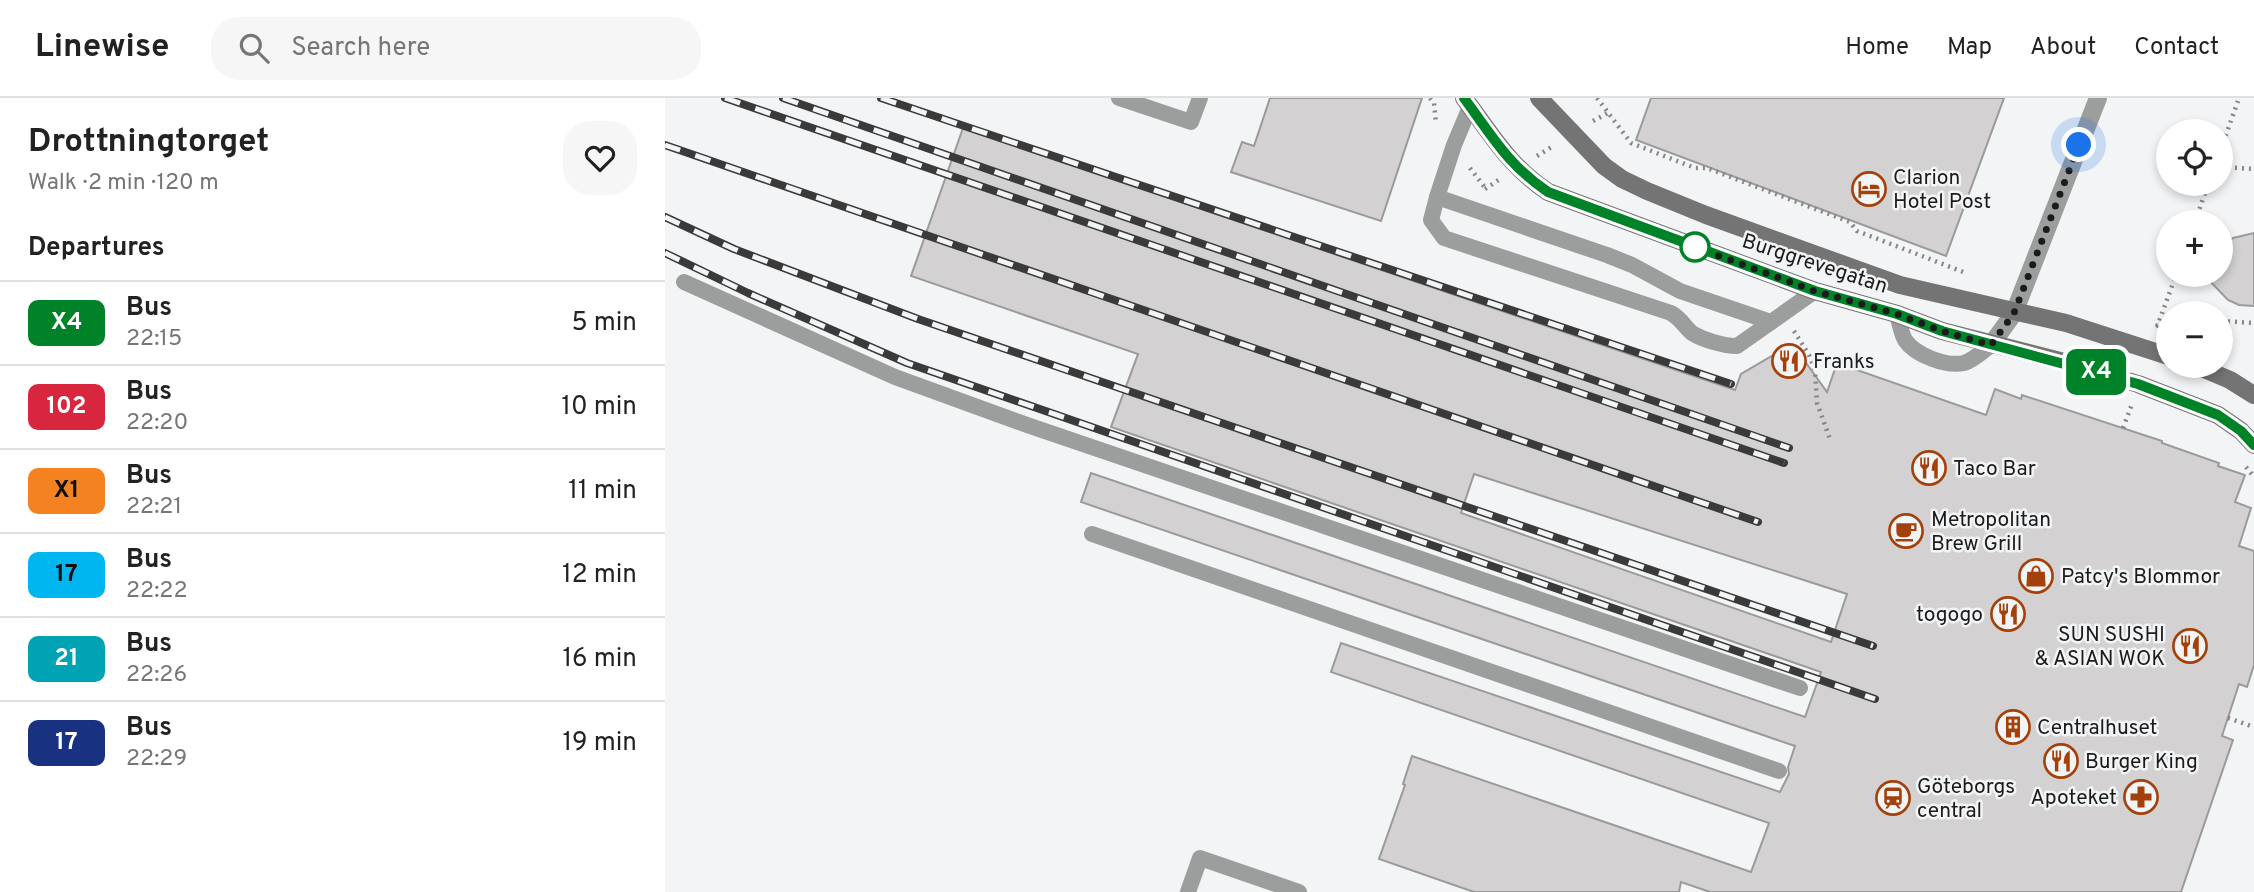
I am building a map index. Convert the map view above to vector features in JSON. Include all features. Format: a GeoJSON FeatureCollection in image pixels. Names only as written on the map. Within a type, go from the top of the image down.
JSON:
{"type":"FeatureCollection","features":[{"type":"Feature","properties":{"kind":"main road","name":"Burggrevegatan"},"geometry":{"type":"LineString","coordinates":[[1539,98],[1572,135],[1604,166],[1622,179],[1706,215],[1900,285],[2098,331],[2156,352]]}},
{"type":"Feature","properties":{"kind":"main road","name":"Burggrevegatan"},"geometry":{"type":"LineString","coordinates":[[1467,102],[1504,155],[1517,169],[1548,192],[1815,291],[1991,345],[2110,375],[2192,404],[2218,415],[2241,431],[2254,445]]}},
{"type":"Feature","properties":{"kind":"main road"},"geometry":{"type":"LineString","coordinates":[[2225,378],[2254,395]]}},
{"type":"Feature","properties":{"kind":"street"},"geometry":{"type":"LineString","coordinates":[[1991,345],[2014,313],[2098,98]]}},
{"type":"Feature","properties":{"kind":"lane"},"geometry":{"type":"LineString","coordinates":[[1119,98],[1191,122],[1200,98]]}},
{"type":"Feature","properties":{"kind":"lane"},"geometry":{"type":"LineString","coordinates":[[1467,102],[1431,220],[1444,238],[1671,313],[1682,319],[1693,333],[1728,346],[1737,346],[1815,291]]}},
{"type":"Feature","properties":{"kind":"lane"},"geometry":{"type":"LineString","coordinates":[[1437,197],[1607,255],[1680,291],[1771,322]]}},
{"type":"Feature","properties":{"kind":"lane"},"geometry":{"type":"LineString","coordinates":[[684,282],[907,382],[1800,688]]}},
{"type":"Feature","properties":{"kind":"lane"},"geometry":{"type":"LineString","coordinates":[[1897,314],[1905,339],[1917,351],[1949,364],[1964,363],[1991,345]]}},
{"type":"Feature","properties":{"kind":"lane"},"geometry":{"type":"LineString","coordinates":[[1092,534],[1779,771]]}},
{"type":"Feature","properties":{"kind":"lane"},"geometry":{"type":"LineString","coordinates":[[1188,892],[1200,858],[1299,892]]}},
{"type":"Feature","properties":{"kind":"path"},"geometry":{"type":"LineString","coordinates":[[1597,98],[1631,143],[1695,168],[1707,168],[1850,222],[1857,231],[1978,278]]}},
{"type":"Feature","properties":{"kind":"path"},"geometry":{"type":"LineString","coordinates":[[2232,119],[2239,98]]}},
{"type":"Feature","properties":{"kind":"path"},"geometry":{"type":"LineString","coordinates":[[1485,188],[1608,113]]}},
{"type":"Feature","properties":{"kind":"path"},"geometry":{"type":"LineString","coordinates":[[2233,168],[2254,169]]}},
{"type":"Feature","properties":{"kind":"path"},"geometry":{"type":"LineString","coordinates":[[2233,322],[2254,323]]}},
{"type":"Feature","properties":{"kind":"path"},"geometry":{"type":"LineString","coordinates":[[2123,428],[2133,399]]}},
{"type":"Feature","properties":{"kind":"path"},"geometry":{"type":"LineString","coordinates":[[2228,718],[2254,727]]}},
{"type":"Feature","properties":{"kind":"building"},"geometry":{"type":"Polygon","coordinates":[[[1270,98],[1422,98],[1381,221],[1231,172],[1242,142],[1254,146],[1270,98]]]}},
{"type":"Feature","properties":{"kind":"building","name":"Clarion Hotel Post"},"geometry":{"type":"Polygon","coordinates":[[[1651,98],[2004,98],[1946,256],[1636,140],[1651,98]]]}},
{"type":"Feature","properties":{"kind":"building"},"geometry":{"type":"Polygon","coordinates":[[[963,128],[1735,390],[1741,374],[1787,347],[1799,353],[1827,392],[1837,363],[1986,415],[1995,389],[2021,399],[2022,395],[2162,441],[2245,475],[2235,502],[2251,508],[2239,546],[2254,551],[2254,665],[2247,687],[2239,684],[2222,736],[2233,740],[2181,892],[1710,892],[1681,882],[1679,892],[1474,892],[1379,859],[1405,785],[1403,784],[1412,756],[1751,872],[1769,823],[1331,672],[1341,643],[1780,792],[1789,774],[1788,767],[1795,746],[1081,502],[1091,473],[1805,717],[1821,672],[1111,427],[1138,354],[911,276],[963,128]],[[1474,474],[1461,513],[1831,642],[1847,594],[1474,474]]]}},
{"type":"Feature","properties":{"kind":"building"},"geometry":{"type":"Polygon","coordinates":[[[2254,233],[2254,306],[2239,305],[2228,300],[2216,287],[2233,287],[2233,238],[2254,233]]]}},
{"type":"Feature","properties":{"kind":"railway"},"geometry":{"type":"LineString","coordinates":[[725,98],[1784,463]]}},
{"type":"Feature","properties":{"kind":"railway"},"geometry":{"type":"LineString","coordinates":[[783,98],[1789,448]]}},
{"type":"Feature","properties":{"kind":"railway"},"geometry":{"type":"LineString","coordinates":[[881,98],[1731,384]]}},
{"type":"Feature","properties":{"kind":"railway"},"geometry":{"type":"LineString","coordinates":[[665,145],[1758,522]]}},
{"type":"Feature","properties":{"kind":"railway"},"geometry":{"type":"LineString","coordinates":[[665,217],[734,249],[918,319],[1873,646]]}},
{"type":"Feature","properties":{"kind":"railway"},"geometry":{"type":"LineString","coordinates":[[665,253],[907,363],[1875,699]]}},
{"type":"Feature","properties":{"kind":"bus line","name":"X4"},"geometry":{"type":"LineString","coordinates":[[1464,98],[1504,155],[1517,169],[1548,192],[1815,291],[1897,314],[1942,331],[2138,384],[2218,415],[2241,431],[2254,445]]}},
{"type":"Feature","properties":{"kind":"place","name":"Clarion Hotel Post"},"geometry":{"type":"Point","coordinates":[1869,189]}},
{"type":"Feature","properties":{"kind":"place","name":"Franks"},"geometry":{"type":"Point","coordinates":[1789,361]}},
{"type":"Feature","properties":{"kind":"place","name":"Taco Bar"},"geometry":{"type":"Point","coordinates":[1929,468]}},
{"type":"Feature","properties":{"kind":"place","name":"Metropolitan Brew Grill"},"geometry":{"type":"Point","coordinates":[1906,531]}},
{"type":"Feature","properties":{"kind":"place","name":"Patcy's Blommor"},"geometry":{"type":"Point","coordinates":[2036,576]}},
{"type":"Feature","properties":{"kind":"place","name":"togogo"},"geometry":{"type":"Point","coordinates":[2008,614]}},
{"type":"Feature","properties":{"kind":"place","name":"SUN SUSHI & ASIAN WOK"},"geometry":{"type":"Point","coordinates":[2190,646]}},
{"type":"Feature","properties":{"kind":"place","name":"Centralhuset"},"geometry":{"type":"Point","coordinates":[2013,727]}},
{"type":"Feature","properties":{"kind":"place","name":"Burger King"},"geometry":{"type":"Point","coordinates":[2061,761]}},
{"type":"Feature","properties":{"kind":"place","name":"Apoteket"},"geometry":{"type":"Point","coordinates":[2141,797]}},
{"type":"Feature","properties":{"kind":"place","name":"Göteborgs central"},"geometry":{"type":"Point","coordinates":[1893,798]}},
{"type":"Feature","properties":{"kind":"route"},"geometry":{"type":"LineString","coordinates":[[1695,247],[1815,291],[1991,345],[2014,313],[2079,145]]}}]}
